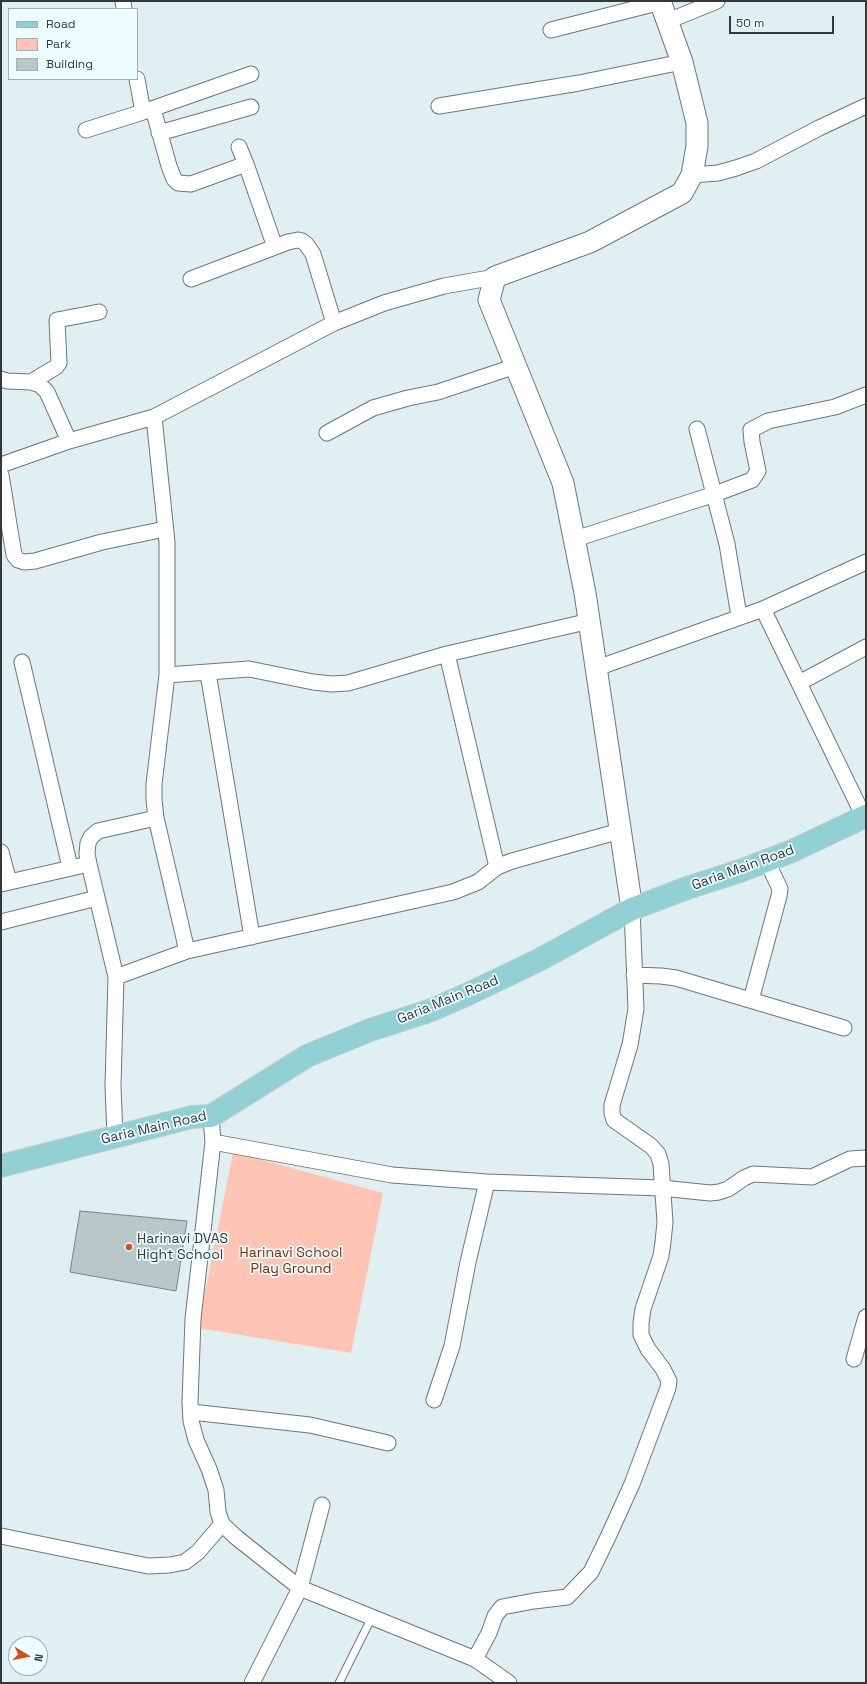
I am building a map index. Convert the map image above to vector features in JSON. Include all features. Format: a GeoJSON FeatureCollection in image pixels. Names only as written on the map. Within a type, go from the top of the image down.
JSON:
{"type":"FeatureCollection","features":[{"type":"Feature","properties":{"kind":"main road"},"geometry":{"type":"LineString","coordinates":[[632,909],[590,621],[563,483],[489,300],[495,277],[590,242],[682,193],[692,175],[697,146],[697,123],[682,62],[663,8]]}},
{"type":"Feature","properties":{"kind":"main road","name":"Garia Main Road"},"geometry":{"type":"LineString","coordinates":[[1,1166],[192,1117],[211,1116],[255,1087],[307,1056],[370,1030],[429,1011],[466,995],[538,960],[632,909],[687,888],[767,861],[865,817]]}},
{"type":"Feature","properties":{"kind":"street"},"geometry":{"type":"LineString","coordinates":[[550,30],[663,8],[717,1]]}},
{"type":"Feature","properties":{"kind":"street"},"geometry":{"type":"LineString","coordinates":[[439,106],[579,83],[682,62]]}},
{"type":"Feature","properties":{"kind":"street"},"geometry":{"type":"LineString","coordinates":[[86,130],[251,74]]}},
{"type":"Feature","properties":{"kind":"street"},"geometry":{"type":"LineString","coordinates":[[137,80],[148,110],[159,133],[168,166],[174,179],[178,183],[191,184],[246,164]]}},
{"type":"Feature","properties":{"kind":"street"},"geometry":{"type":"LineString","coordinates":[[692,175],[718,173],[756,161],[819,128],[866,106]]}},
{"type":"Feature","properties":{"kind":"street"},"geometry":{"type":"LineString","coordinates":[[159,133],[251,107]]}},
{"type":"Feature","properties":{"kind":"street"},"geometry":{"type":"LineString","coordinates":[[239,147],[276,247]]}},
{"type":"Feature","properties":{"kind":"street"},"geometry":{"type":"LineString","coordinates":[[191,279],[298,240],[306,244],[313,254],[334,323]]}},
{"type":"Feature","properties":{"kind":"street"},"geometry":{"type":"LineString","coordinates":[[1,465],[69,440],[154,417],[334,323],[384,303],[444,286],[495,277]]}},
{"type":"Feature","properties":{"kind":"street"},"geometry":{"type":"LineString","coordinates":[[31,382],[56,367],[59,362],[57,320],[99,312]]}},
{"type":"Feature","properties":{"kind":"street"},"geometry":{"type":"LineString","coordinates":[[327,433],[373,408],[444,390],[516,366]]}},
{"type":"Feature","properties":{"kind":"street"},"geometry":{"type":"LineString","coordinates":[[1,379],[7,381],[31,382],[40,385],[47,392],[69,440]]}},
{"type":"Feature","properties":{"kind":"street"},"geometry":{"type":"LineString","coordinates":[[574,539],[715,494],[752,480],[758,471],[751,430],[768,421],[835,407],[866,395]]}},
{"type":"Feature","properties":{"kind":"street"},"geometry":{"type":"LineString","coordinates":[[154,417],[167,542],[167,675],[154,784],[156,818],[187,951]]}},
{"type":"Feature","properties":{"kind":"street"},"geometry":{"type":"LineString","coordinates":[[697,429],[727,544],[739,616]]}},
{"type":"Feature","properties":{"kind":"street"},"geometry":{"type":"LineString","coordinates":[[1,475],[14,555],[18,560],[24,562],[35,561],[102,542],[165,529]]}},
{"type":"Feature","properties":{"kind":"street"},"geometry":{"type":"LineString","coordinates":[[597,668],[739,616],[763,609],[866,562]]}},
{"type":"Feature","properties":{"kind":"street"},"geometry":{"type":"LineString","coordinates":[[763,609],[865,817]]}},
{"type":"Feature","properties":{"kind":"street"},"geometry":{"type":"LineString","coordinates":[[167,675],[248,669],[313,682],[332,684],[348,683],[447,654],[590,621]]}},
{"type":"Feature","properties":{"kind":"street"},"geometry":{"type":"LineString","coordinates":[[799,683],[866,647]]}},
{"type":"Feature","properties":{"kind":"street"},"geometry":{"type":"LineString","coordinates":[[447,654],[497,867]]}},
{"type":"Feature","properties":{"kind":"street"},"geometry":{"type":"LineString","coordinates":[[22,662],[70,867]]}},
{"type":"Feature","properties":{"kind":"street"},"geometry":{"type":"LineString","coordinates":[[208,673],[252,937]]}},
{"type":"Feature","properties":{"kind":"street"},"geometry":{"type":"LineString","coordinates":[[115,1136],[113,1086],[116,977],[89,864],[87,854],[88,843],[91,837],[98,831],[156,818]]}},
{"type":"Feature","properties":{"kind":"street"},"geometry":{"type":"LineString","coordinates":[[116,977],[187,951],[453,892],[478,882],[497,867],[512,861],[620,831]]}},
{"type":"Feature","properties":{"kind":"street"},"geometry":{"type":"LineString","coordinates":[[1,852],[5,883],[70,867],[89,864]]}},
{"type":"Feature","properties":{"kind":"street"},"geometry":{"type":"LineString","coordinates":[[751,1000],[780,889],[767,861]]}},
{"type":"Feature","properties":{"kind":"street"},"geometry":{"type":"LineString","coordinates":[[1,922],[97,898]]}},
{"type":"Feature","properties":{"kind":"street"},"geometry":{"type":"LineString","coordinates":[[475,1659],[489,1633],[495,1616],[502,1607],[567,1597],[591,1572],[632,1484],[650,1438],[669,1381],[663,1369],[648,1349],[641,1336],[643,1309],[661,1256],[664,1222],[661,1164],[658,1154],[651,1146],[614,1120],[612,1113],[612,1105],[633,1029],[636,1010],[632,909]]}},
{"type":"Feature","properties":{"kind":"street"},"geometry":{"type":"LineString","coordinates":[[634,975],[676,978],[844,1028]]}},
{"type":"Feature","properties":{"kind":"street"},"geometry":{"type":"LineString","coordinates":[[211,1116],[213,1142],[193,1320],[191,1421],[196,1440],[210,1469],[216,1490],[218,1512],[222,1524],[237,1538],[300,1588],[475,1659],[509,1683]]}},
{"type":"Feature","properties":{"kind":"street"},"geometry":{"type":"LineString","coordinates":[[213,1142],[392,1175],[487,1182],[662,1188],[710,1193],[728,1189],[744,1178],[753,1174],[812,1177],[850,1159],[866,1158]]}},
{"type":"Feature","properties":{"kind":"street"},"geometry":{"type":"LineString","coordinates":[[434,1400],[452,1346],[468,1262],[487,1182]]}},
{"type":"Feature","properties":{"kind":"street"},"geometry":{"type":"LineString","coordinates":[[854,1359],[866,1317]]}},
{"type":"Feature","properties":{"kind":"street"},"geometry":{"type":"LineString","coordinates":[[191,1412],[310,1424],[388,1443]]}},
{"type":"Feature","properties":{"kind":"street"},"geometry":{"type":"LineString","coordinates":[[252,1683],[300,1588],[322,1505]]}},
{"type":"Feature","properties":{"kind":"street"},"geometry":{"type":"LineString","coordinates":[[1,1536],[148,1566],[170,1565],[185,1562],[198,1552],[222,1524]]}},
{"type":"Feature","properties":{"kind":"lane"},"geometry":{"type":"LineString","coordinates":[[339,1683],[372,1617]]}},
{"type":"Feature","properties":{"kind":"green space","name":"Harinavi School Play Ground"},"geometry":{"type":"Polygon","coordinates":[[[233,1152],[383,1193],[351,1353],[198,1328],[233,1152]]]}},
{"type":"Feature","properties":{"kind":"building","name":"Harinavi DVAS Hight School"},"geometry":{"type":"Polygon","coordinates":[[[80,1211],[187,1221],[176,1291],[70,1272],[80,1211]]]}},
{"type":"Feature","properties":{"kind":"place","name":"Harinavi DVAS Hight School"},"geometry":{"type":"Point","coordinates":[129,1247]}}]}
